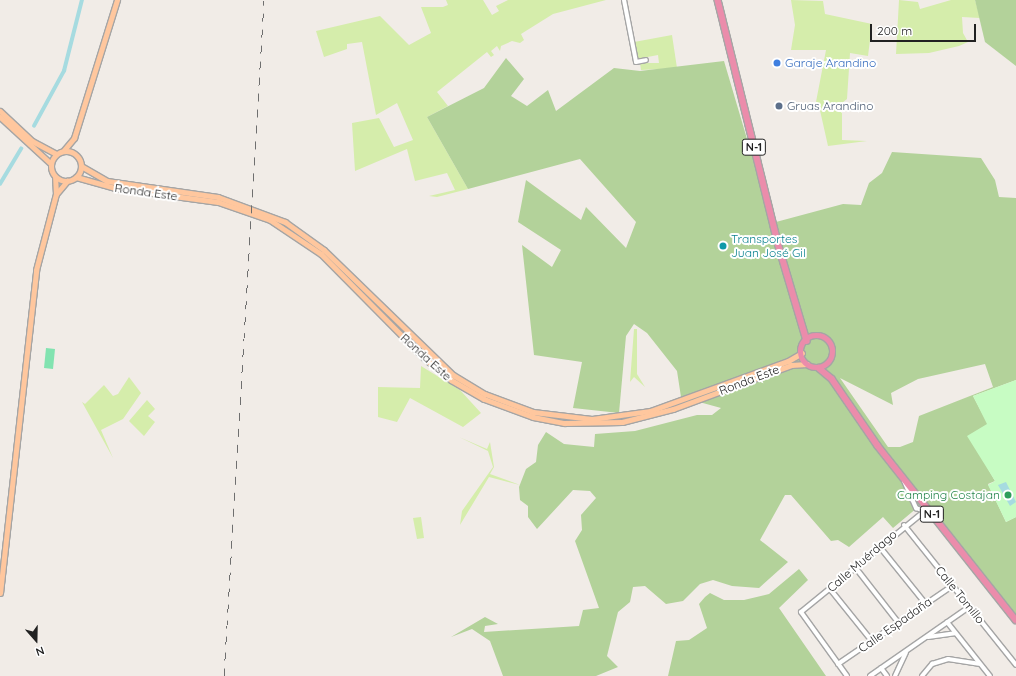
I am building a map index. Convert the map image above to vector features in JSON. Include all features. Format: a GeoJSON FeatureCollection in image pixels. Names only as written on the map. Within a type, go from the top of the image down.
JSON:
{"type":"FeatureCollection","features":[{"type":"Feature","properties":{"kind":"highway","name":"N-1"},"geometry":{"type":"LineString","coordinates":[[718,0],[774,228],[787,275],[805,326],[807,341]]}},
{"type":"Feature","properties":{"kind":"highway","name":"N-1"},"geometry":{"type":"LineString","coordinates":[[805,326],[817,337],[832,346],[829,362],[832,379]]}},
{"type":"Feature","properties":{"kind":"highway"},"geometry":{"type":"LineString","coordinates":[[807,364],[802,353],[807,341],[817,337]]}},
{"type":"Feature","properties":{"kind":"highway"},"geometry":{"type":"LineString","coordinates":[[819,368],[829,362]]}},
{"type":"Feature","properties":{"kind":"highway","name":"N-1"},"geometry":{"type":"LineString","coordinates":[[807,364],[819,368],[832,379],[855,416],[926,510],[1016,620]]}},
{"type":"Feature","properties":{"kind":"main road"},"geometry":{"type":"LineString","coordinates":[[50,163],[56,154],[64,150],[74,138],[117,0]]}},
{"type":"Feature","properties":{"kind":"main road"},"geometry":{"type":"LineString","coordinates":[[0,110],[32,141],[56,154]]}},
{"type":"Feature","properties":{"kind":"main road"},"geometry":{"type":"LineString","coordinates":[[0,117],[50,163],[55,177],[56,194],[36,270],[0,593]]}},
{"type":"Feature","properties":{"kind":"main road"},"geometry":{"type":"LineString","coordinates":[[56,194],[67,181],[76,177],[81,166],[76,154],[74,138]]}},
{"type":"Feature","properties":{"kind":"main road"},"geometry":{"type":"LineString","coordinates":[[64,150],[76,154]]}},
{"type":"Feature","properties":{"kind":"main road","name":"Ronda Este"},"geometry":{"type":"LineString","coordinates":[[81,166],[107,181],[218,197],[285,222],[324,250],[453,375],[485,394],[533,412],[592,419],[650,411],[788,361],[802,353]]}},
{"type":"Feature","properties":{"kind":"main road"},"geometry":{"type":"LineString","coordinates":[[55,177],[67,181]]}},
{"type":"Feature","properties":{"kind":"main road","name":"Ronda Este"},"geometry":{"type":"LineString","coordinates":[[76,177],[115,188],[218,202],[270,220],[321,254],[424,358],[451,380],[484,399],[533,417],[564,422],[622,422],[673,409],[791,365],[807,364]]}},
{"type":"Feature","properties":{"kind":"street"},"geometry":{"type":"LineString","coordinates":[[624,0],[636,62],[646,60]]}},
{"type":"Feature","properties":{"kind":"street"},"geometry":{"type":"LineString","coordinates":[[903,478],[916,508],[926,510]]}},
{"type":"Feature","properties":{"kind":"street","name":"Calle Muérdago"},"geometry":{"type":"LineString","coordinates":[[838,664],[801,612],[904,525],[926,510]]}},
{"type":"Feature","properties":{"kind":"street","name":"Calle Tomillo"},"geometry":{"type":"LineString","coordinates":[[904,525],[1016,665]]}},
{"type":"Feature","properties":{"kind":"street"},"geometry":{"type":"LineString","coordinates":[[879,546],[925,604]]}},
{"type":"Feature","properties":{"kind":"street"},"geometry":{"type":"LineString","coordinates":[[855,567],[898,622]]}},
{"type":"Feature","properties":{"kind":"street","name":"Calle Espadaña"},"geometry":{"type":"LineString","coordinates":[[838,664],[952,586]]}},
{"type":"Feature","properties":{"kind":"street"},"geometry":{"type":"LineString","coordinates":[[830,589],[872,641]]}},
{"type":"Feature","properties":{"kind":"street"},"geometry":{"type":"LineString","coordinates":[[870,676],[969,607]]}},
{"type":"Feature","properties":{"kind":"street"},"geometry":{"type":"LineString","coordinates":[[947,622],[990,676]]}},
{"type":"Feature","properties":{"kind":"street"},"geometry":{"type":"LineString","coordinates":[[923,638],[955,633]]}},
{"type":"Feature","properties":{"kind":"street"},"geometry":{"type":"LineString","coordinates":[[895,676],[908,649]]}},
{"type":"Feature","properties":{"kind":"street"},"geometry":{"type":"LineString","coordinates":[[922,676],[932,664],[948,659],[981,665]]}},
{"type":"Feature","properties":{"kind":"street"},"geometry":{"type":"LineString","coordinates":[[838,664],[847,676]]}},
{"type":"Feature","properties":{"kind":"street"},"geometry":{"type":"LineString","coordinates":[[881,668],[887,676]]}},
{"type":"Feature","properties":{"kind":"green space"},"geometry":{"type":"Polygon","coordinates":[[[446,0],[483,0],[492,15],[499,11],[496,6],[508,0],[606,0],[553,14],[521,34],[524,40],[520,43],[512,41],[501,46],[500,51],[497,46],[491,51],[494,55],[491,57],[487,52],[437,92],[448,106],[427,117],[468,189],[437,197],[429,196],[455,190],[447,173],[415,181],[407,149],[355,171],[352,123],[379,118],[394,147],[413,140],[397,103],[376,115],[362,42],[347,44],[347,49],[324,57],[316,31],[380,16],[409,45],[431,33],[421,7],[443,7],[448,5],[446,0]]]}},
{"type":"Feature","properties":{"kind":"green space"},"geometry":{"type":"Polygon","coordinates":[[[791,0],[823,1],[825,14],[872,24],[868,56],[850,53],[847,99],[842,103],[842,140],[867,141],[828,146],[819,106],[815,107],[826,50],[791,50],[795,25],[791,0]]]}},
{"type":"Feature","properties":{"kind":"green space"},"geometry":{"type":"Polygon","coordinates":[[[899,0],[918,2],[920,9],[951,0],[975,0],[980,18],[962,17],[963,33],[968,42],[959,46],[929,53],[896,54],[899,0]]]}},
{"type":"Feature","properties":{"kind":"green space"},"geometry":{"type":"Polygon","coordinates":[[[975,0],[1016,0],[1016,66],[985,42],[975,0]]]}},
{"type":"Feature","properties":{"kind":"green space"},"geometry":{"type":"Polygon","coordinates":[[[672,35],[677,68],[641,70],[640,63],[659,63],[658,55],[637,59],[634,42],[672,35]]]}},
{"type":"Feature","properties":{"kind":"green space"},"geometry":{"type":"Polygon","coordinates":[[[506,58],[524,79],[511,96],[527,106],[548,90],[556,111],[614,68],[640,71],[724,61],[789,281],[776,222],[843,204],[861,205],[869,183],[882,173],[892,152],[981,158],[995,180],[999,197],[1016,198],[1016,380],[973,396],[988,424],[987,467],[995,481],[988,484],[1006,522],[1016,517],[1016,620],[924,502],[893,528],[883,517],[849,547],[838,540],[831,541],[791,495],[785,495],[760,540],[788,562],[759,588],[732,586],[713,580],[700,584],[683,601],[666,604],[645,586],[633,587],[630,602],[618,612],[607,656],[618,667],[596,676],[503,676],[490,641],[472,629],[451,637],[485,617],[498,624],[485,626],[484,632],[579,626],[583,610],[599,608],[575,541],[582,530],[581,515],[596,498],[590,491],[573,490],[537,529],[528,517],[528,506],[520,500],[519,487],[526,469],[536,462],[538,445],[546,432],[564,444],[594,447],[595,434],[635,431],[697,415],[712,415],[721,408],[681,397],[677,371],[647,333],[634,324],[626,336],[619,413],[573,408],[582,362],[534,355],[522,245],[552,267],[561,250],[518,222],[526,180],[581,220],[586,207],[626,248],[636,222],[580,159],[468,189],[427,117],[484,88],[506,58]],[[985,364],[918,379],[891,393],[893,405],[840,378],[888,447],[900,447],[913,442],[919,416],[993,387],[985,364]]]}},
{"type":"Feature","properties":{"kind":"green space"},"geometry":{"type":"Polygon","coordinates":[[[634,329],[637,329],[637,374],[645,387],[634,377],[630,382],[634,329]]]}},
{"type":"Feature","properties":{"kind":"green space"},"geometry":{"type":"Polygon","coordinates":[[[46,348],[55,349],[53,369],[44,368],[46,348]]]}},
{"type":"Feature","properties":{"kind":"green space"},"geometry":{"type":"Polygon","coordinates":[[[421,366],[460,390],[481,413],[463,427],[410,398],[397,422],[378,417],[378,387],[420,388],[421,366]]]}},
{"type":"Feature","properties":{"kind":"green space"},"geometry":{"type":"Polygon","coordinates":[[[129,377],[141,393],[123,419],[101,430],[113,458],[82,402],[85,404],[104,385],[113,396],[118,394],[129,377]]]}},
{"type":"Feature","properties":{"kind":"green space","name":"Camping Costajan"},"geometry":{"type":"Polygon","coordinates":[[[1016,380],[1016,517],[1006,522],[988,485],[995,481],[967,436],[987,424],[973,396],[1016,380]]]}},
{"type":"Feature","properties":{"kind":"green space"},"geometry":{"type":"Polygon","coordinates":[[[147,400],[155,409],[148,416],[155,422],[144,436],[129,421],[147,400]]]}},
{"type":"Feature","properties":{"kind":"green space"},"geometry":{"type":"Polygon","coordinates":[[[459,437],[487,449],[490,442],[494,467],[490,474],[520,485],[489,477],[460,525],[462,511],[493,467],[488,451],[459,437]]]}},
{"type":"Feature","properties":{"kind":"green space"},"geometry":{"type":"Polygon","coordinates":[[[421,517],[424,538],[417,539],[413,518],[421,517]]]}},
{"type":"Feature","properties":{"kind":"green space"},"geometry":{"type":"Polygon","coordinates":[[[799,569],[808,580],[779,608],[826,676],[668,676],[676,641],[689,640],[707,628],[699,604],[705,597],[710,593],[724,600],[744,600],[769,594],[799,569]]]}},
{"type":"Feature","properties":{"kind":"water","name":"Camping Costajan"},"geometry":{"type":"Polygon","coordinates":[[[1006,482],[1016,502],[1010,506],[998,485],[1006,482]]]}},
{"type":"Feature","properties":{"kind":"waterway"},"geometry":{"type":"LineString","coordinates":[[34,126],[64,71],[82,0]]}},
{"type":"Feature","properties":{"kind":"waterway"},"geometry":{"type":"LineString","coordinates":[[0,184],[21,149]]}},
{"type":"Feature","properties":{"kind":"railway"},"geometry":{"type":"LineString","coordinates":[[224,676],[264,0]]}},
{"type":"Feature","properties":{"kind":"place","name":"Garaje Arandino"},"geometry":{"type":"Point","coordinates":[777,63]}},
{"type":"Feature","properties":{"kind":"place","name":"Gruas Arandino"},"geometry":{"type":"Point","coordinates":[779,106]}},
{"type":"Feature","properties":{"kind":"place","name":"Transportes Juan José Gil"},"geometry":{"type":"Point","coordinates":[723,246]}},
{"type":"Feature","properties":{"kind":"place","name":"Camping Costajan"},"geometry":{"type":"Point","coordinates":[1008,495]}}]}
